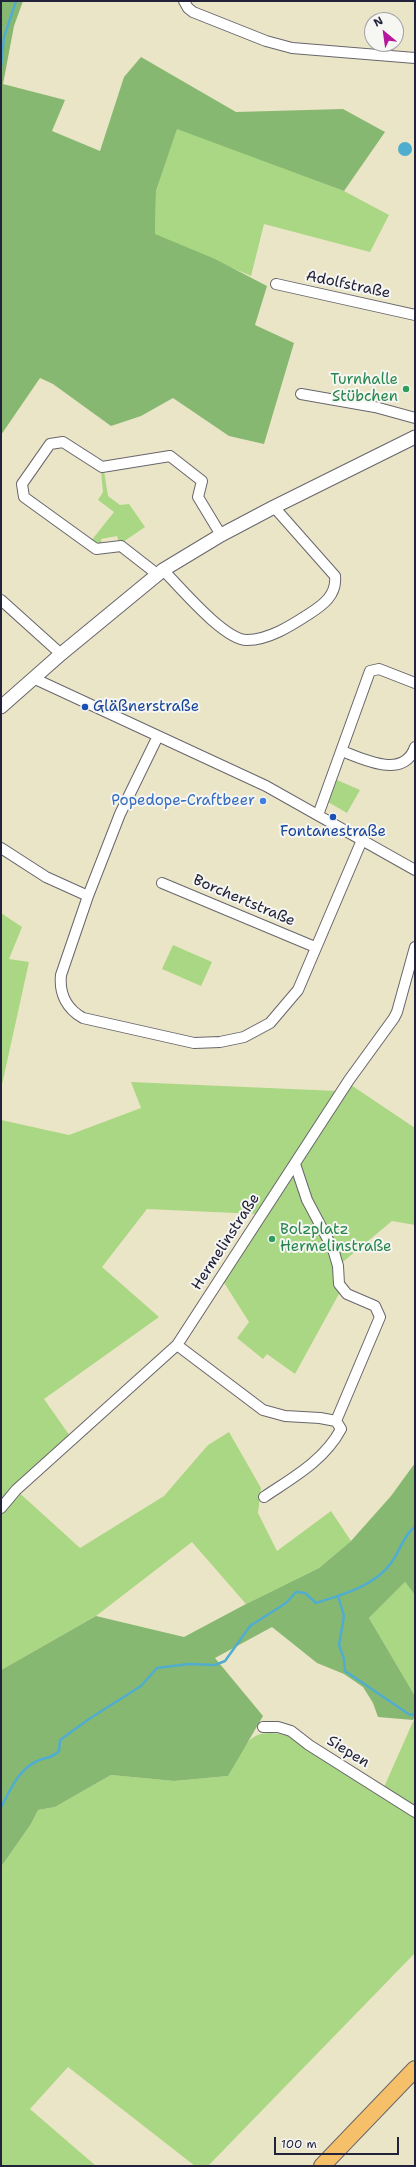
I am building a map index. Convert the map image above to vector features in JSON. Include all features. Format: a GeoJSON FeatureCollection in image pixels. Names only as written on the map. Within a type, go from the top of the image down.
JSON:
{"type":"FeatureCollection","features":[{"type":"Feature","properties":{"kind":"main road"},"geometry":{"type":"LineString","coordinates":[[322,2166],[412,2077]]}},
{"type":"Feature","properties":{"kind":"street"},"geometry":{"type":"LineString","coordinates":[[184,1],[188,8],[194,12],[266,41],[292,48],[415,58]]}},
{"type":"Feature","properties":{"kind":"street","name":"Adolfstraße"},"geometry":{"type":"LineString","coordinates":[[276,284],[415,315]]}},
{"type":"Feature","properties":{"kind":"street"},"geometry":{"type":"LineString","coordinates":[[301,394],[375,407],[415,418]]}},
{"type":"Feature","properties":{"kind":"street"},"geometry":{"type":"LineString","coordinates":[[1,707],[60,654],[160,572],[222,535],[274,507],[415,437]]}},
{"type":"Feature","properties":{"kind":"street"},"geometry":{"type":"LineString","coordinates":[[222,535],[198,497],[202,481],[170,456],[102,467],[63,442],[50,444],[22,484],[24,497],[96,549],[121,546],[160,572],[226,631],[246,640],[288,628],[328,602],[336,582],[335,576],[274,507]]}},
{"type":"Feature","properties":{"kind":"street"},"geometry":{"type":"LineString","coordinates":[[1,600],[60,654]]}},
{"type":"Feature","properties":{"kind":"street"},"geometry":{"type":"LineString","coordinates":[[318,814],[370,671],[379,669],[415,683]]}},
{"type":"Feature","properties":{"kind":"street"},"geometry":{"type":"LineString","coordinates":[[33,678],[262,784],[318,814],[415,870]]}},
{"type":"Feature","properties":{"kind":"street"},"geometry":{"type":"LineString","coordinates":[[158,736],[120,814],[88,896],[61,977],[60,986],[65,1001],[72,1011],[83,1018],[194,1043],[220,1042],[244,1037],[259,1030],[278,1015],[298,990],[315,947],[362,840]]}},
{"type":"Feature","properties":{"kind":"street"},"geometry":{"type":"LineString","coordinates":[[342,751],[374,764],[390,765],[406,760],[411,756],[415,747]]}},
{"type":"Feature","properties":{"kind":"street"},"geometry":{"type":"LineString","coordinates":[[1,848],[46,877],[88,896]]}},
{"type":"Feature","properties":{"kind":"street","name":"Borchertstraße"},"geometry":{"type":"LineString","coordinates":[[162,883],[315,947]]}},
{"type":"Feature","properties":{"kind":"street","name":"Hermelinstraße"},"geometry":{"type":"LineString","coordinates":[[1,1508],[16,1490],[176,1346],[348,1080],[397,1012],[415,947]]}},
{"type":"Feature","properties":{"kind":"street"},"geometry":{"type":"LineString","coordinates":[[295,1164],[307,1200],[333,1249],[338,1266],[339,1284],[347,1294],[375,1306],[380,1317],[336,1421]]}},
{"type":"Feature","properties":{"kind":"street"},"geometry":{"type":"LineString","coordinates":[[176,1346],[263,1410],[285,1416],[320,1418],[336,1421],[341,1429],[330,1447],[310,1466],[264,1497]]}},
{"type":"Feature","properties":{"kind":"street","name":"Siepen"},"geometry":{"type":"LineString","coordinates":[[263,1726],[278,1727],[292,1731],[309,1745],[415,1812]]}},
{"type":"Feature","properties":{"kind":"green space"},"geometry":{"type":"Polygon","coordinates":[[[1,1],[23,1],[14,26],[3,84],[65,100],[52,131],[100,151],[124,77],[141,57],[236,112],[343,109],[385,132],[344,191],[177,129],[156,191],[155,234],[215,259],[267,286],[255,325],[294,343],[264,444],[229,436],[173,398],[141,416],[111,426],[53,384],[40,378],[1,435],[1,1]]]}},
{"type":"Feature","properties":{"kind":"green space"},"geometry":{"type":"Polygon","coordinates":[[[177,128],[344,191],[389,215],[370,252],[264,224],[251,276],[155,235],[156,191],[177,128]]]}},
{"type":"Feature","properties":{"kind":"green space"},"geometry":{"type":"Polygon","coordinates":[[[101,471],[104,471],[108,496],[120,505],[129,504],[145,527],[123,542],[119,543],[117,536],[101,539],[102,545],[96,545],[91,541],[114,512],[98,500],[103,492],[101,471]]]}},
{"type":"Feature","properties":{"kind":"green space"},"geometry":{"type":"Polygon","coordinates":[[[337,780],[360,790],[347,813],[328,802],[337,780]]]}},
{"type":"Feature","properties":{"kind":"green space"},"geometry":{"type":"Polygon","coordinates":[[[1,913],[22,927],[9,959],[29,962],[1,1089],[1,913]]]}},
{"type":"Feature","properties":{"kind":"green space"},"geometry":{"type":"Polygon","coordinates":[[[173,945],[212,962],[201,986],[162,969],[173,945]]]}},
{"type":"Feature","properties":{"kind":"green space"},"geometry":{"type":"Polygon","coordinates":[[[131,1082],[337,1091],[257,1214],[147,1209],[102,1267],[159,1317],[44,1399],[70,1436],[14,1488],[80,1548],[164,1496],[208,1445],[229,1432],[261,1488],[258,1513],[277,1551],[331,1511],[351,1541],[319,1568],[246,1604],[192,1542],[96,1616],[1,1670],[1,1120],[69,1135],[141,1108],[131,1082]]]}},
{"type":"Feature","properties":{"kind":"green space"},"geometry":{"type":"Polygon","coordinates":[[[351,1085],[415,1128],[415,1225],[392,1221],[338,1266],[340,1292],[295,1374],[267,1354],[263,1359],[237,1338],[249,1322],[223,1281],[351,1085]]]}},
{"type":"Feature","properties":{"kind":"green space"},"geometry":{"type":"Polygon","coordinates":[[[415,1463],[415,1595],[405,1582],[369,1618],[415,1696],[415,1717],[413,1720],[378,1717],[373,1703],[363,1687],[344,1674],[317,1663],[272,1627],[215,1658],[263,1716],[228,1776],[174,1781],[111,1775],[55,1807],[38,1810],[31,1824],[1,1867],[1,1670],[96,1616],[184,1637],[319,1568],[351,1541],[391,1496],[415,1463]]]}},
{"type":"Feature","properties":{"kind":"green space"},"geometry":{"type":"Polygon","coordinates":[[[405,1582],[415,1595],[415,1696],[369,1618],[405,1582]]]}},
{"type":"Feature","properties":{"kind":"green space"},"geometry":{"type":"Polygon","coordinates":[[[415,1717],[415,1953],[208,2166],[195,2166],[68,2067],[30,2109],[96,2166],[1,2166],[1,1867],[31,1824],[38,1810],[55,1807],[111,1775],[174,1781],[228,1776],[239,1755],[250,1740],[265,1733],[275,1733],[289,1736],[381,1794],[415,1717]]]}},
{"type":"Feature","properties":{"kind":"water"},"geometry":{"type":"Polygon","coordinates":[[[405,142],[410,144],[412,149],[410,154],[405,156],[400,154],[398,149],[400,144],[405,142]]]}},
{"type":"Feature","properties":{"kind":"waterway"},"geometry":{"type":"LineString","coordinates":[[1,67],[4,37],[16,1]]}},
{"type":"Feature","properties":{"kind":"waterway"},"geometry":{"type":"LineString","coordinates":[[1,1807],[15,1781],[30,1765],[56,1754],[59,1751],[60,1740],[89,1719],[141,1686],[157,1668],[189,1664],[215,1665],[225,1661],[250,1626],[286,1603],[296,1592],[305,1593],[316,1603],[367,1584],[376,1578],[391,1563],[408,1534],[415,1527]]}},
{"type":"Feature","properties":{"kind":"waterway"},"geometry":{"type":"LineString","coordinates":[[338,1596],[344,1616],[339,1645],[344,1659],[345,1671],[410,1715],[415,1714]]}},
{"type":"Feature","properties":{"kind":"place","name":"Turnhalle Stübchen"},"geometry":{"type":"Point","coordinates":[406,389]}},
{"type":"Feature","properties":{"kind":"place","name":"Gläßnerstraße"},"geometry":{"type":"Point","coordinates":[85,707]}},
{"type":"Feature","properties":{"kind":"place","name":"Popedope-Craftbeer"},"geometry":{"type":"Point","coordinates":[263,801]}},
{"type":"Feature","properties":{"kind":"place","name":"Fontanestraße"},"geometry":{"type":"Point","coordinates":[333,817]}},
{"type":"Feature","properties":{"kind":"place","name":"Bolzplatz Hermelinstraße"},"geometry":{"type":"Point","coordinates":[272,1239]}}]}
